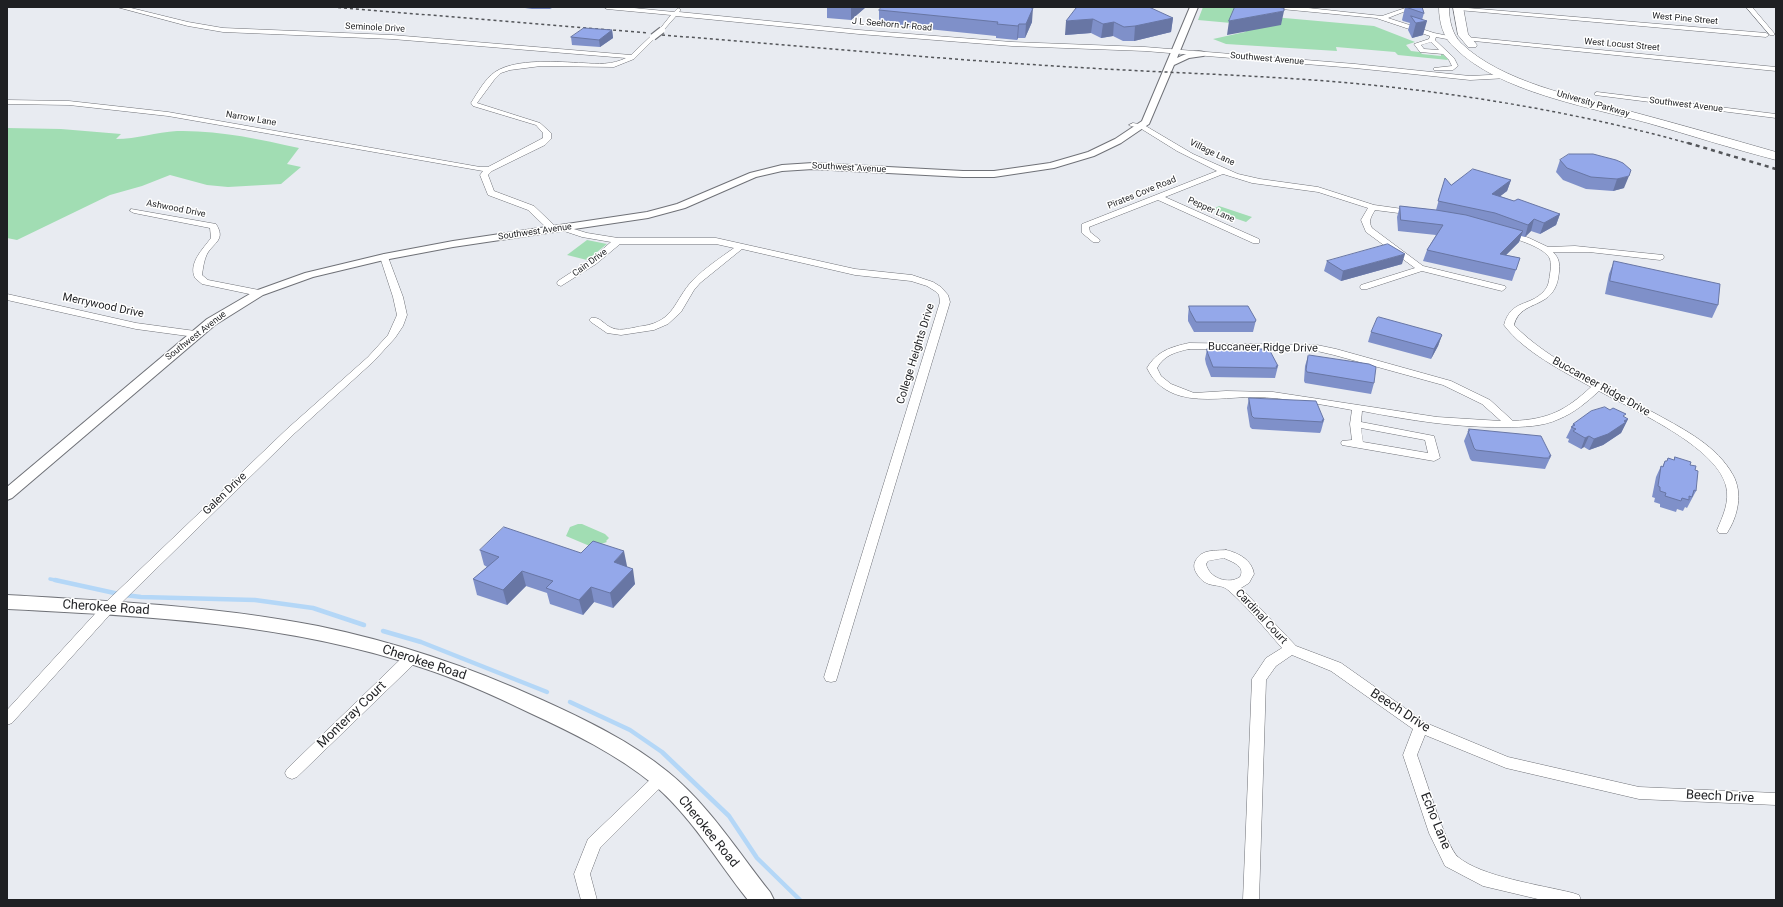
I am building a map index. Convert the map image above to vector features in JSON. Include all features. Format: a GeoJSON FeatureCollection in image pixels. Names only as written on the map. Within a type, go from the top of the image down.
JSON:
{"type":"FeatureCollection","features":[{"type":"Feature","properties":{"kind":"highway","name":"University Parkway"},"geometry":{"type":"LineString","coordinates":[[1444,7],[1443,17],[1452,38],[1464,51],[1484,64],[1508,76],[1559,95],[1776,149]]}},
{"type":"Feature","properties":{"kind":"highway"},"geometry":{"type":"LineString","coordinates":[[1447,7],[1458,7]]}},
{"type":"Feature","properties":{"kind":"highway","name":"University Parkway"},"geometry":{"type":"LineString","coordinates":[[1458,7],[1461,27],[1466,39],[1479,52],[1520,74],[1564,90],[1712,134],[1776,156]]}},
{"type":"Feature","properties":{"kind":"highway"},"geometry":{"type":"LineString","coordinates":[[1452,38],[1466,39]]}},
{"type":"Feature","properties":{"kind":"highway"},"geometry":{"type":"LineString","coordinates":[[1508,76],[1520,74]]}},
{"type":"Feature","properties":{"kind":"main road","name":"Cherokee Road"},"geometry":{"type":"LineString","coordinates":[[7,602],[109,607],[193,615],[308,631],[412,657],[446,668],[512,695],[564,719],[602,739],[642,764],[661,778],[694,812],[762,900]]}},
{"type":"Feature","properties":{"kind":"street","name":"Seminole Drive"},"geometry":{"type":"LineString","coordinates":[[120,7],[219,30],[392,37],[632,58]]}},
{"type":"Feature","properties":{"kind":"street","name":"J L Seehorn Jr Road"},"geometry":{"type":"LineString","coordinates":[[607,7],[846,30],[1004,43],[1172,52]]}},
{"type":"Feature","properties":{"kind":"street"},"geometry":{"type":"LineString","coordinates":[[559,228],[531,208],[491,193],[484,175],[490,169],[542,143],[547,138],[548,133],[538,124],[476,106],[474,103],[498,73],[517,67],[548,64],[606,66],[620,63],[632,58],[662,30],[675,13],[682,7]]}},
{"type":"Feature","properties":{"kind":"street"},"geometry":{"type":"LineString","coordinates":[[1138,126],[1146,122],[1172,62],[1172,52],[1188,7]]}},
{"type":"Feature","properties":{"kind":"street"},"geometry":{"type":"LineString","coordinates":[[1172,52],[1194,7]]}},
{"type":"Feature","properties":{"kind":"street"},"geometry":{"type":"LineString","coordinates":[[1281,7],[1372,15],[1384,18],[1432,38],[1452,59],[1454,67],[1448,69],[1436,69]]}},
{"type":"Feature","properties":{"kind":"street"},"geometry":{"type":"LineString","coordinates":[[1272,8],[1384,18],[1413,7]]}},
{"type":"Feature","properties":{"kind":"street","name":"West Pine Street"},"geometry":{"type":"LineString","coordinates":[[1458,7],[1773,37]]}},
{"type":"Feature","properties":{"kind":"street"},"geometry":{"type":"LineString","coordinates":[[1749,7],[1773,37]]}},
{"type":"Feature","properties":{"kind":"street"},"geometry":{"type":"LineString","coordinates":[[1444,52],[1422,51],[1417,44],[1432,38],[1452,38]]}},
{"type":"Feature","properties":{"kind":"street","name":"West Locust Street"},"geometry":{"type":"LineString","coordinates":[[1466,39],[1776,69]]}},
{"type":"Feature","properties":{"kind":"street","name":"Southwest Avenue"},"geometry":{"type":"LineString","coordinates":[[7,496],[195,334],[229,310],[259,293],[308,275],[384,257],[559,228],[641,217],[668,211],[698,200],[740,180],[776,169],[813,166],[963,174],[1009,173],[1072,160],[1096,151],[1125,136],[1138,126],[1142,112],[1172,52],[1355,66],[1460,77],[1508,76]]}},
{"type":"Feature","properties":{"kind":"street"},"geometry":{"type":"LineString","coordinates":[[1172,62],[1187,56],[1203,54]]}},
{"type":"Feature","properties":{"kind":"street","name":"Southwest Avenue"},"geometry":{"type":"LineString","coordinates":[[1460,77],[1479,72],[1484,64]]}},
{"type":"Feature","properties":{"kind":"street","name":"Southwest Avenue"},"geometry":{"type":"LineString","coordinates":[[1597,94],[1776,116]]}},
{"type":"Feature","properties":{"kind":"street","name":"Narrow Lane"},"geometry":{"type":"LineString","coordinates":[[7,102],[68,103],[168,114],[480,169],[490,169]]}},
{"type":"Feature","properties":{"kind":"street","name":"Village Lane"},"geometry":{"type":"LineString","coordinates":[[1138,126],[1192,156],[1224,171],[1247,179],[1287,186],[1317,195],[1347,199],[1370,205],[1424,212]]}},
{"type":"Feature","properties":{"kind":"street","name":"Pirates Cove Road"},"geometry":{"type":"LineString","coordinates":[[1096,240],[1086,233],[1085,226],[1224,171]]}},
{"type":"Feature","properties":{"kind":"street","name":"Pepper Lane"},"geometry":{"type":"LineString","coordinates":[[1158,197],[1256,241]]}},
{"type":"Feature","properties":{"kind":"street"},"geometry":{"type":"LineString","coordinates":[[1370,205],[1365,220],[1369,230],[1420,268],[1502,288]]}},
{"type":"Feature","properties":{"kind":"street","name":"Ashwood Drive"},"geometry":{"type":"LineString","coordinates":[[134,211],[214,226],[217,232],[215,241],[204,251],[198,267],[198,276],[206,282],[259,293]]}},
{"type":"Feature","properties":{"kind":"street","name":"College Heights Drive"},"geometry":{"type":"LineString","coordinates":[[559,228],[585,235],[618,241],[703,240],[741,246],[818,265],[854,272],[912,278],[924,281],[938,289],[943,295],[945,302],[831,677]]}},
{"type":"Feature","properties":{"kind":"street"},"geometry":{"type":"LineString","coordinates":[[1501,229],[1545,249],[1563,247],[1582,248],[1628,255],[1660,257]]}},
{"type":"Feature","properties":{"kind":"street","name":"Cain Drive"},"geometry":{"type":"LineString","coordinates":[[561,283],[597,259],[618,241]]}},
{"type":"Feature","properties":{"kind":"street"},"geometry":{"type":"LineString","coordinates":[[594,320],[610,331],[621,332],[654,327],[665,322],[678,310],[690,289],[697,281],[741,246]]}},
{"type":"Feature","properties":{"kind":"street","name":"Buccaneer Ridge Drive"},"geometry":{"type":"LineString","coordinates":[[1545,249],[1554,259],[1554,286],[1541,299],[1519,308],[1513,313],[1509,320],[1509,325],[1520,337],[1543,355],[1597,387],[1678,430],[1695,441],[1714,457],[1725,471],[1731,482],[1733,498],[1730,512],[1723,530]]}},
{"type":"Feature","properties":{"kind":"street","name":"Galen Drive"},"geometry":{"type":"LineString","coordinates":[[7,719],[109,607],[291,431],[382,349],[392,336],[402,316],[398,298],[384,257]]}},
{"type":"Feature","properties":{"kind":"street"},"geometry":{"type":"LineString","coordinates":[[1364,287],[1417,271],[1420,268]]}},
{"type":"Feature","properties":{"kind":"street","name":"Merrywood Drive"},"geometry":{"type":"LineString","coordinates":[[7,297],[136,326],[195,334]]}},
{"type":"Feature","properties":{"kind":"street","name":"Buccaneer Ridge Drive"},"geometry":{"type":"LineString","coordinates":[[1357,408],[1278,395],[1188,395],[1158,380],[1152,368],[1156,360],[1171,350],[1190,346],[1317,348],[1446,383],[1486,402],[1511,424]]}},
{"type":"Feature","properties":{"kind":"street"},"geometry":{"type":"LineString","coordinates":[[1355,424],[1430,438],[1434,458],[1352,443],[1357,408],[1464,423],[1511,424],[1538,422],[1560,415],[1578,404],[1597,387]]}},
{"type":"Feature","properties":{"kind":"street"},"geometry":{"type":"LineString","coordinates":[[1421,418],[1421,436]]}},
{"type":"Feature","properties":{"kind":"street","name":"Cardinal Court"},"geometry":{"type":"LineString","coordinates":[[1230,585],[1291,649]]}},
{"type":"Feature","properties":{"kind":"street"},"geometry":{"type":"LineString","coordinates":[[1251,900],[1259,680],[1270,662],[1291,649]]}},
{"type":"Feature","properties":{"kind":"street","name":"Beech Drive"},"geometry":{"type":"LineString","coordinates":[[1291,649],[1336,667],[1421,727],[1506,762],[1639,793],[1776,800]]}},
{"type":"Feature","properties":{"kind":"street","name":"Monteray Court"},"geometry":{"type":"LineString","coordinates":[[292,773],[412,657]]}},
{"type":"Feature","properties":{"kind":"street","name":"Echo Lane"},"geometry":{"type":"LineString","coordinates":[[1421,727],[1410,755],[1436,833],[1451,861],[1483,879],[1573,900]]}},
{"type":"Feature","properties":{"kind":"street"},"geometry":{"type":"LineString","coordinates":[[588,900],[582,874],[594,844],[661,778]]}},
{"type":"Feature","properties":{"kind":"green space"},"geometry":{"type":"Polygon","coordinates":[[[1203,7],[1261,7],[1262,16],[1374,26],[1415,42],[1406,45],[1411,51],[1441,56],[1441,54],[1446,56],[1448,60],[1398,55],[1395,52],[1336,47],[1337,51],[1226,44],[1213,39],[1245,32],[1247,30],[1231,23],[1198,20],[1203,7]]]}},
{"type":"Feature","properties":{"kind":"green space"},"geometry":{"type":"Polygon","coordinates":[[[7,128],[61,129],[121,134],[116,139],[177,131],[208,132],[254,138],[299,148],[287,164],[301,167],[281,184],[228,187],[207,185],[170,175],[142,186],[110,195],[17,240],[7,238],[7,128]]]}},
{"type":"Feature","properties":{"kind":"green space"},"geometry":{"type":"Polygon","coordinates":[[[1219,206],[1252,217],[1246,222],[1211,210],[1219,206]]]}},
{"type":"Feature","properties":{"kind":"green space"},"geometry":{"type":"Polygon","coordinates":[[[587,240],[607,244],[587,260],[567,255],[587,240]]]}},
{"type":"Feature","properties":{"kind":"green space"},"geometry":{"type":"Polygon","coordinates":[[[582,524],[605,534],[609,538],[606,541],[607,542],[592,547],[566,536],[570,527],[582,524]]]}},
{"type":"Feature","properties":{"kind":"building"},"geometry":{"type":"Polygon","coordinates":[[[882,7],[1033,8],[1026,24],[1019,24],[1018,26],[997,24],[998,22],[879,10],[882,7]]]}},
{"type":"Feature","properties":{"kind":"building"},"geometry":{"type":"Polygon","coordinates":[[[1149,7],[1173,18],[1124,27],[1114,22],[1103,24],[1093,19],[1066,21],[1076,8],[1149,7]]]}},
{"type":"Feature","properties":{"kind":"building"},"geometry":{"type":"Polygon","coordinates":[[[1235,7],[1276,7],[1284,8],[1284,11],[1229,21],[1235,7]]]}},
{"type":"Feature","properties":{"kind":"building"},"geometry":{"type":"Polygon","coordinates":[[[1406,7],[1422,7],[1424,13],[1406,7]]]}},
{"type":"Feature","properties":{"kind":"building"},"geometry":{"type":"Polygon","coordinates":[[[1411,16],[1427,21],[1416,23],[1411,16]]]}},
{"type":"Feature","properties":{"kind":"building"},"geometry":{"type":"Polygon","coordinates":[[[584,28],[612,30],[599,40],[571,37],[584,28]]]}},
{"type":"Feature","properties":{"kind":"building"},"geometry":{"type":"Polygon","coordinates":[[[1569,154],[1593,154],[1616,160],[1623,163],[1631,170],[1629,176],[1617,179],[1591,177],[1567,168],[1560,160],[1569,154]]]}},
{"type":"Feature","properties":{"kind":"building"},"geometry":{"type":"Polygon","coordinates":[[[1473,169],[1511,180],[1492,194],[1514,201],[1518,199],[1560,214],[1544,223],[1534,219],[1528,225],[1495,213],[1438,201],[1445,178],[1451,185],[1473,169]]]}},
{"type":"Feature","properties":{"kind":"building"},"geometry":{"type":"Polygon","coordinates":[[[1400,206],[1466,215],[1523,231],[1500,254],[1520,258],[1516,270],[1427,250],[1443,225],[1401,220],[1400,206]]]}},
{"type":"Feature","properties":{"kind":"building"},"geometry":{"type":"Polygon","coordinates":[[[1388,244],[1405,254],[1343,271],[1327,261],[1388,244]]]}},
{"type":"Feature","properties":{"kind":"building"},"geometry":{"type":"Polygon","coordinates":[[[1614,261],[1720,284],[1718,305],[1610,281],[1614,261]]]}},
{"type":"Feature","properties":{"kind":"building"},"geometry":{"type":"Polygon","coordinates":[[[1189,306],[1248,306],[1256,320],[1255,322],[1196,322],[1189,306]]]}},
{"type":"Feature","properties":{"kind":"building"},"geometry":{"type":"Polygon","coordinates":[[[1379,317],[1442,335],[1434,349],[1371,332],[1377,318],[1379,317]]]}},
{"type":"Feature","properties":{"kind":"building"},"geometry":{"type":"Polygon","coordinates":[[[1207,349],[1269,349],[1278,366],[1276,366],[1277,368],[1213,367],[1207,349]]]}},
{"type":"Feature","properties":{"kind":"building"},"geometry":{"type":"Polygon","coordinates":[[[1309,355],[1369,364],[1376,367],[1374,383],[1307,372],[1306,370],[1309,355]]]}},
{"type":"Feature","properties":{"kind":"building"},"geometry":{"type":"Polygon","coordinates":[[[1249,398],[1316,401],[1324,420],[1322,420],[1323,422],[1254,418],[1252,416],[1249,398]]]}},
{"type":"Feature","properties":{"kind":"building"},"geometry":{"type":"Polygon","coordinates":[[[1605,407],[1610,410],[1613,408],[1626,414],[1623,416],[1628,419],[1608,434],[1594,439],[1589,436],[1585,438],[1573,431],[1576,429],[1571,427],[1575,425],[1573,424],[1591,411],[1605,407]]]}},
{"type":"Feature","properties":{"kind":"building"},"geometry":{"type":"Polygon","coordinates":[[[1469,429],[1541,436],[1551,456],[1549,456],[1550,458],[1544,458],[1476,450],[1468,431],[1469,429]]]}},
{"type":"Feature","properties":{"kind":"building"},"geometry":{"type":"Polygon","coordinates":[[[1675,457],[1691,462],[1690,465],[1696,466],[1695,470],[1698,471],[1696,491],[1694,490],[1692,497],[1689,496],[1689,500],[1682,498],[1681,501],[1665,496],[1666,493],[1660,491],[1660,487],[1658,486],[1661,466],[1663,467],[1668,458],[1674,460],[1675,457]]]}},
{"type":"Feature","properties":{"kind":"building"},"geometry":{"type":"Polygon","coordinates":[[[504,527],[581,553],[593,541],[624,551],[614,562],[633,569],[610,593],[591,587],[579,600],[546,588],[553,581],[522,571],[503,590],[473,579],[499,557],[480,550],[504,527]]]}},
{"type":"Feature","properties":{"kind":"waterway"},"geometry":{"type":"LineString","coordinates":[[50,579],[55,580]]}},
{"type":"Feature","properties":{"kind":"waterway"},"geometry":{"type":"LineString","coordinates":[[55,580],[60,581]]}},
{"type":"Feature","properties":{"kind":"waterway"},"geometry":{"type":"LineString","coordinates":[[55,580],[119,594]]}},
{"type":"Feature","properties":{"kind":"waterway"},"geometry":{"type":"LineString","coordinates":[[125,595],[141,597],[255,600],[313,608],[364,625]]}},
{"type":"Feature","properties":{"kind":"waterway"},"geometry":{"type":"LineString","coordinates":[[383,631],[421,642],[547,692]]}},
{"type":"Feature","properties":{"kind":"waterway"},"geometry":{"type":"LineString","coordinates":[[570,702],[630,730],[662,752],[729,816],[757,858],[800,900]]}},
{"type":"Feature","properties":{"kind":"railway"},"geometry":{"type":"LineString","coordinates":[[332,7],[648,33]]}},
{"type":"Feature","properties":{"kind":"railway"},"geometry":{"type":"LineString","coordinates":[[662,35],[982,61],[1276,78],[1383,86],[1427,91],[1560,113],[1604,122],[1691,144]]}},
{"type":"Feature","properties":{"kind":"railway"},"geometry":{"type":"LineString","coordinates":[[1688,143],[1776,169]]}}]}
